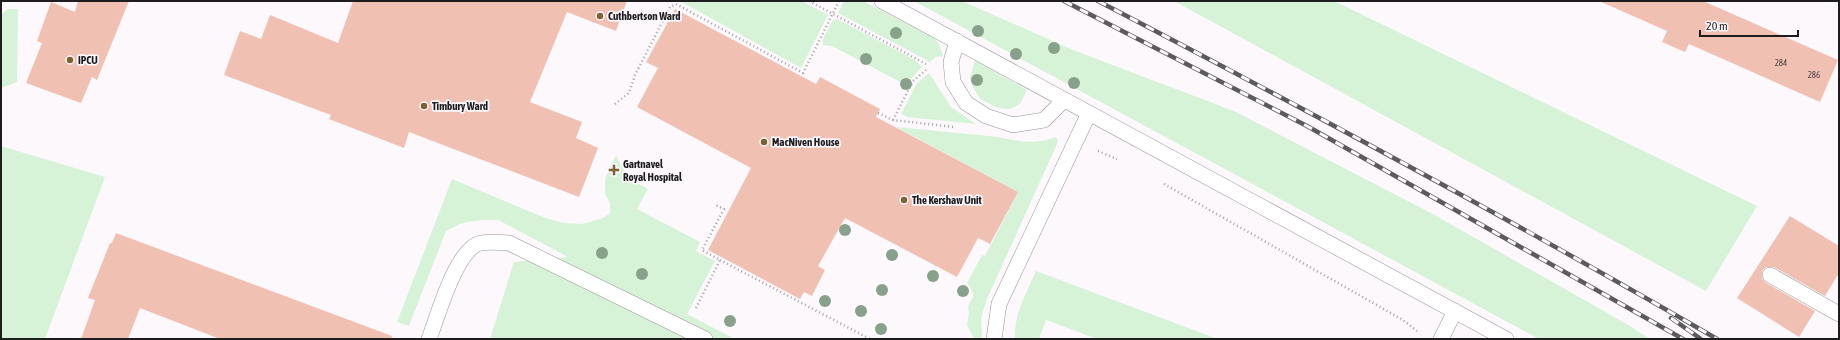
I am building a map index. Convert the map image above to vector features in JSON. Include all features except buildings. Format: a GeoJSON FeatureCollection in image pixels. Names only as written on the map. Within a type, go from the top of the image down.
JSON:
{"type":"FeatureCollection","features":[{"type":"Feature","properties":{"kind":"lane"},"geometry":{"type":"LineString","coordinates":[[882,1],[1506,339]]}},
{"type":"Feature","properties":{"kind":"lane"},"geometry":{"type":"LineString","coordinates":[[957,41],[951,62],[953,82],[966,103],[986,116],[1013,125],[1044,120],[1064,100]]}},
{"type":"Feature","properties":{"kind":"lane"},"geometry":{"type":"LineString","coordinates":[[994,339],[999,304],[1089,113]]}},
{"type":"Feature","properties":{"kind":"lane"},"geometry":{"type":"LineString","coordinates":[[429,339],[454,272],[464,254],[480,243],[509,243],[705,339]]}},
{"type":"Feature","properties":{"kind":"lane"},"geometry":{"type":"LineString","coordinates":[[1770,275],[1839,314]]}},
{"type":"Feature","properties":{"kind":"lane"},"geometry":{"type":"LineString","coordinates":[[1441,339],[1455,311]]}},
{"type":"Feature","properties":{"kind":"path"},"geometry":{"type":"LineString","coordinates":[[809,1],[917,58],[930,67]]}},
{"type":"Feature","properties":{"kind":"path"},"geometry":{"type":"LineString","coordinates":[[615,104],[629,93],[635,75],[670,7],[676,4],[803,73],[839,1]]}},
{"type":"Feature","properties":{"kind":"path"},"geometry":{"type":"LineString","coordinates":[[893,120],[906,95]]}},
{"type":"Feature","properties":{"kind":"path"},"geometry":{"type":"LineString","coordinates":[[878,113],[893,120],[961,127]]}},
{"type":"Feature","properties":{"kind":"path"},"geometry":{"type":"LineString","coordinates":[[1075,141],[1118,159]]}},
{"type":"Feature","properties":{"kind":"path"},"geometry":{"type":"LineString","coordinates":[[1163,184],[1403,320],[1420,333]]}},
{"type":"Feature","properties":{"kind":"path"},"geometry":{"type":"LineString","coordinates":[[714,204],[724,209],[702,250],[870,339]]}},
{"type":"Feature","properties":{"kind":"path"},"geometry":{"type":"LineString","coordinates":[[685,328],[720,260]]}},
{"type":"Feature","properties":{"kind":"green space"},"geometry":{"type":"Polygon","coordinates":[[[680,1],[802,1],[828,15],[801,68],[680,1]]]}},
{"type":"Feature","properties":{"kind":"green space"},"geometry":{"type":"Polygon","coordinates":[[[844,1],[863,1],[934,38],[939,44],[943,56],[936,57],[930,62],[838,13],[844,1]]]}},
{"type":"Feature","properties":{"kind":"green space"},"geometry":{"type":"Polygon","coordinates":[[[914,1],[962,1],[1073,50],[1234,111],[1431,213],[1630,326],[1650,339],[1539,339],[914,1]]]}},
{"type":"Feature","properties":{"kind":"green space"},"geometry":{"type":"Polygon","coordinates":[[[1174,1],[1334,1],[1757,206],[1706,291],[1174,1]]]}},
{"type":"Feature","properties":{"kind":"green space"},"geometry":{"type":"Polygon","coordinates":[[[8,9],[18,9],[17,82],[1,88],[1,15],[8,9]]]}},
{"type":"Feature","properties":{"kind":"green space"},"geometry":{"type":"Polygon","coordinates":[[[837,19],[915,60],[922,67],[911,79],[905,78],[902,83],[832,46],[823,45],[823,39],[833,20],[837,19]]]}},
{"type":"Feature","properties":{"kind":"green space"},"geometry":{"type":"Polygon","coordinates":[[[975,60],[1027,90],[1020,104],[1010,109],[998,108],[980,99],[970,78],[975,60]]]}},
{"type":"Feature","properties":{"kind":"green space"},"geometry":{"type":"Polygon","coordinates":[[[929,73],[951,107],[976,124],[907,117],[901,114],[917,83],[929,73]]]}},
{"type":"Feature","properties":{"kind":"green space"},"geometry":{"type":"Polygon","coordinates":[[[896,127],[989,136],[1029,142],[1056,137],[1058,142],[987,299],[981,318],[982,339],[974,339],[967,325],[969,313],[968,306],[973,297],[972,290],[967,283],[982,255],[985,256],[1018,192],[896,127]]]}},
{"type":"Feature","properties":{"kind":"green space"},"geometry":{"type":"Polygon","coordinates":[[[1,146],[105,177],[45,339],[1,339],[1,146]]]}},
{"type":"Feature","properties":{"kind":"green space"},"geometry":{"type":"Polygon","coordinates":[[[616,155],[625,172],[636,182],[648,189],[637,209],[700,242],[696,251],[715,261],[687,314],[735,339],[490,339],[514,262],[568,257],[498,220],[482,220],[462,223],[446,231],[409,326],[397,322],[452,179],[543,217],[563,223],[583,224],[603,218],[610,213],[610,203],[605,194],[605,180],[616,155]]]}},
{"type":"Feature","properties":{"kind":"green space"},"geometry":{"type":"Polygon","coordinates":[[[1036,271],[1218,339],[1097,339],[1046,320],[1039,339],[1015,339],[1018,313],[1036,271]]]}},
{"type":"Feature","properties":{"kind":"railway"},"geometry":{"type":"LineString","coordinates":[[1064,1],[1307,126],[1683,339]]}},
{"type":"Feature","properties":{"kind":"railway"},"geometry":{"type":"LineString","coordinates":[[1098,1],[1410,167],[1641,295],[1717,339]]}},
{"type":"Feature","properties":{"kind":"railway"},"geometry":{"type":"LineString","coordinates":[[1671,318],[1701,339]]}},
{"type":"Feature","properties":{"kind":"place","name":"Cuthbertson Ward"},"geometry":{"type":"Point","coordinates":[600,16]}},
{"type":"Feature","properties":{"kind":"place","name":"IPCU"},"geometry":{"type":"Point","coordinates":[70,60]}},
{"type":"Feature","properties":{"kind":"place","name":"Timbury Ward"},"geometry":{"type":"Point","coordinates":[424,106]}},
{"type":"Feature","properties":{"kind":"place","name":"MacNiven House"},"geometry":{"type":"Point","coordinates":[764,142]}},
{"type":"Feature","properties":{"kind":"place","name":"Gartnavel Royal Hospital"},"geometry":{"type":"Point","coordinates":[614,170]}},
{"type":"Feature","properties":{"kind":"place","name":"The Kershaw Unit"},"geometry":{"type":"Point","coordinates":[904,200]}}]}
